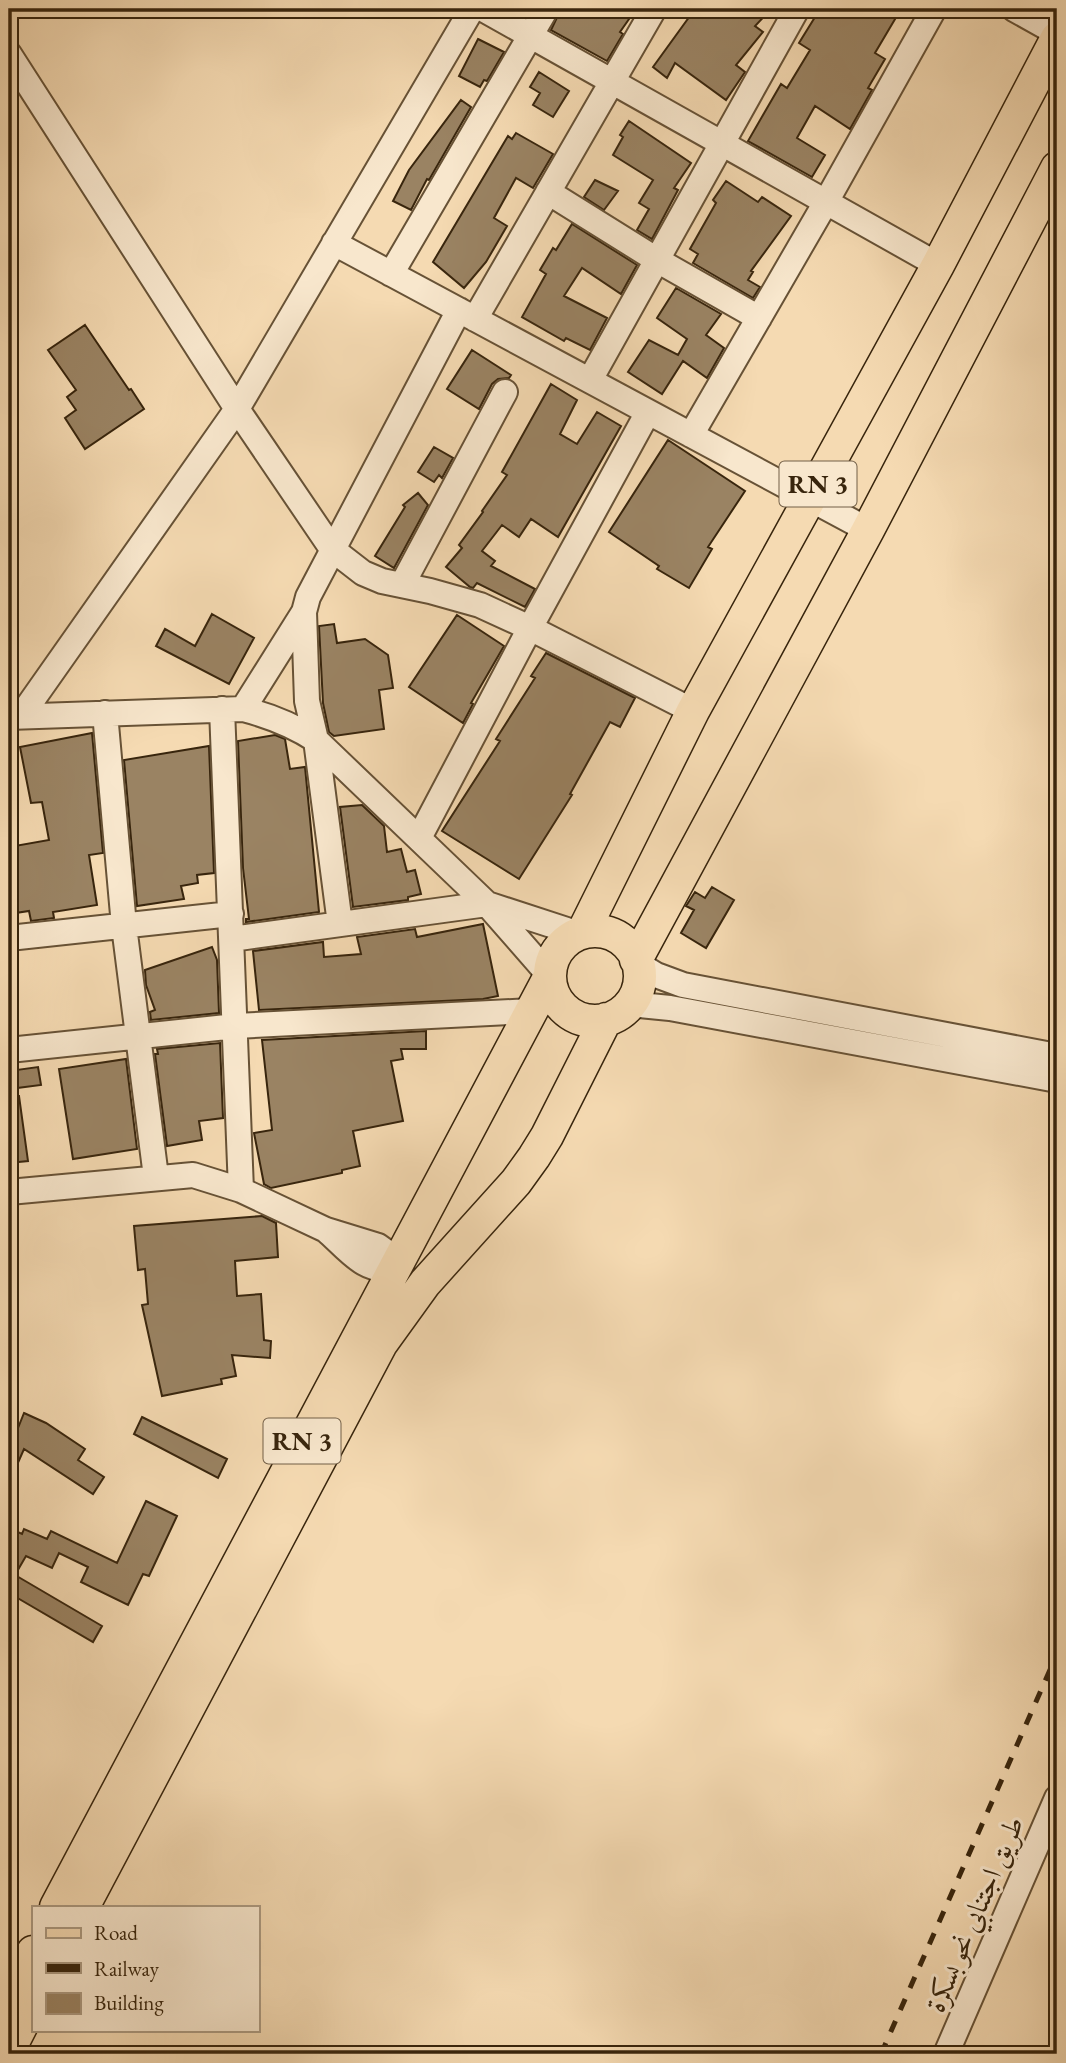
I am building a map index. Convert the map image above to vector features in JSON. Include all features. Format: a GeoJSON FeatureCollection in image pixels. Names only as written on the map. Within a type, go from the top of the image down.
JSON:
{"type":"FeatureCollection","features":[{"type":"Feature","properties":{"kind":"main road","name":"RN 3"},"geometry":{"type":"LineString","coordinates":[[581,933],[693,711],[939,265],[1057,36]]}},
{"type":"Feature","properties":{"kind":"main road","name":"RN 3"},"geometry":{"type":"LineString","coordinates":[[637,962],[868,530],[1057,168]]}},
{"type":"Feature","properties":{"kind":"main road"},"geometry":{"type":"LineString","coordinates":[[596,931],[621,939],[637,962],[638,985],[618,1012],[593,1021],[568,1012],[558,1002],[552,990],[550,976],[557,950],[567,940],[581,933],[596,931]]}},
{"type":"Feature","properties":{"kind":"main road","name":"RN 3"},"geometry":{"type":"LineString","coordinates":[[57,1906],[550,976]]}},
{"type":"Feature","properties":{"kind":"main road","name":"RN 3"},"geometry":{"type":"LineString","coordinates":[[84,1906],[381,1344],[425,1283],[516,1182],[534,1157],[618,1012]]}},
{"type":"Feature","properties":{"kind":"main road"},"geometry":{"type":"LineString","coordinates":[[394,1267],[425,1283]]}},
{"type":"Feature","properties":{"kind":"main road"},"geometry":{"type":"LineString","coordinates":[[9,1998],[32,1953]]}},
{"type":"Feature","properties":{"kind":"main road"},"geometry":{"type":"LineString","coordinates":[[9,2050],[32,2005]]}},
{"type":"Feature","properties":{"kind":"street"},"geometry":{"type":"LineString","coordinates":[[15,717],[237,409],[472,9]]}},
{"type":"Feature","properties":{"kind":"street"},"geometry":{"type":"LineString","coordinates":[[482,9],[939,265]]}},
{"type":"Feature","properties":{"kind":"street"},"geometry":{"type":"LineString","coordinates":[[391,274],[546,9]]}},
{"type":"Feature","properties":{"kind":"street"},"geometry":{"type":"LineString","coordinates":[[241,1190],[231,914],[232,709],[304,611],[332,549],[467,315],[548,192],[654,9]]}},
{"type":"Feature","properties":{"kind":"street"},"geometry":{"type":"LineString","coordinates":[[590,380],[797,9]]}},
{"type":"Feature","properties":{"kind":"street"},"geometry":{"type":"LineString","coordinates":[[691,435],[934,9]]}},
{"type":"Feature","properties":{"kind":"street"},"geometry":{"type":"LineString","coordinates":[[1014,9],[1057,36]]}},
{"type":"Feature","properties":{"kind":"street"},"geometry":{"type":"LineString","coordinates":[[9,54],[237,409],[332,549],[363,573],[382,581],[480,605],[693,711]]}},
{"type":"Feature","properties":{"kind":"street"},"geometry":{"type":"LineString","coordinates":[[548,192],[657,260],[759,318]]}},
{"type":"Feature","properties":{"kind":"street"},"geometry":{"type":"LineString","coordinates":[[334,243],[868,530]]}},
{"type":"Feature","properties":{"kind":"street"},"geometry":{"type":"LineString","coordinates":[[402,585],[505,392]]}},
{"type":"Feature","properties":{"kind":"street"},"geometry":{"type":"LineString","coordinates":[[419,838],[648,412]]}},
{"type":"Feature","properties":{"kind":"street"},"geometry":{"type":"LineString","coordinates":[[304,611],[307,701],[316,740],[340,924]]}},
{"type":"Feature","properties":{"kind":"street"},"geometry":{"type":"LineString","coordinates":[[15,717],[232,709],[284,722],[316,740],[419,838],[488,904],[550,976]]}},
{"type":"Feature","properties":{"kind":"street"},"geometry":{"type":"LineString","coordinates":[[105,713],[124,926],[156,1177]]}},
{"type":"Feature","properties":{"kind":"street"},"geometry":{"type":"LineString","coordinates":[[232,939],[488,904],[581,933]]}},
{"type":"Feature","properties":{"kind":"street"},"geometry":{"type":"LineString","coordinates":[[9,938],[231,914]]}},
{"type":"Feature","properties":{"kind":"street"},"geometry":{"type":"LineString","coordinates":[[637,962],[656,975],[683,985],[1057,1056]]}},
{"type":"Feature","properties":{"kind":"street"},"geometry":{"type":"LineString","coordinates":[[618,1012],[670,1008],[1057,1080]]}},
{"type":"Feature","properties":{"kind":"street"},"geometry":{"type":"LineString","coordinates":[[9,1050],[236,1026],[531,1011]]}},
{"type":"Feature","properties":{"kind":"street"},"geometry":{"type":"LineString","coordinates":[[9,1192],[193,1175],[241,1190],[326,1230],[368,1267],[386,1270],[394,1267]]}},
{"type":"Feature","properties":{"kind":"street","name":"طريق اجتنابي نحو بسكرة"},"geometry":{"type":"LineString","coordinates":[[946,2054],[1057,1798]]}},
{"type":"Feature","properties":{"kind":"building"},"geometry":{"type":"Polygon","coordinates":[[[561,9],[636,9],[620,32],[623,34],[607,61],[551,30],[561,9]]]}},
{"type":"Feature","properties":{"kind":"building"},"geometry":{"type":"Polygon","coordinates":[[[695,9],[771,9],[755,26],[763,32],[736,65],[745,72],[726,100],[675,63],[667,78],[653,67],[695,9]]]}},
{"type":"Feature","properties":{"kind":"building"},"geometry":{"type":"Polygon","coordinates":[[[820,9],[901,9],[875,53],[885,59],[868,88],[872,90],[850,129],[815,106],[797,138],[825,155],[812,177],[748,141],[781,84],[787,88],[810,50],[799,43],[820,9]]]}},
{"type":"Feature","properties":{"kind":"building"},"geometry":{"type":"Polygon","coordinates":[[[478,39],[504,52],[487,81],[484,80],[480,87],[459,76],[478,39]]]}},
{"type":"Feature","properties":{"kind":"building"},"geometry":{"type":"Polygon","coordinates":[[[539,72],[569,91],[553,117],[533,105],[540,93],[530,87],[539,72]]]}},
{"type":"Feature","properties":{"kind":"building"},"geometry":{"type":"Polygon","coordinates":[[[461,100],[471,107],[411,210],[393,201],[409,170],[461,100]]]}},
{"type":"Feature","properties":{"kind":"building"},"geometry":{"type":"Polygon","coordinates":[[[629,121],[691,163],[674,188],[678,190],[652,239],[637,230],[649,209],[639,203],[653,180],[613,155],[623,137],[620,135],[629,121]]]}},
{"type":"Feature","properties":{"kind":"building"},"geometry":{"type":"Polygon","coordinates":[[[516,133],[553,154],[533,188],[516,178],[494,218],[507,226],[486,262],[464,288],[433,262],[508,136],[512,139],[516,133]]]}},
{"type":"Feature","properties":{"kind":"building"},"geometry":{"type":"Polygon","coordinates":[[[595,180],[618,191],[604,210],[584,197],[595,180]]]}},
{"type":"Feature","properties":{"kind":"building"},"geometry":{"type":"Polygon","coordinates":[[[726,181],[758,202],[762,197],[791,216],[751,271],[753,272],[748,280],[760,287],[753,298],[693,263],[698,254],[690,249],[716,203],[713,200],[726,181]]]}},
{"type":"Feature","properties":{"kind":"building"},"geometry":{"type":"Polygon","coordinates":[[[572,224],[637,265],[621,294],[582,268],[564,296],[607,318],[590,350],[566,338],[564,341],[522,317],[546,274],[540,270],[572,224]]]}},
{"type":"Feature","properties":{"kind":"building"},"geometry":{"type":"Polygon","coordinates":[[[676,288],[721,314],[706,335],[724,348],[707,378],[683,361],[662,394],[628,372],[649,340],[678,355],[687,339],[657,318],[676,288]]]}},
{"type":"Feature","properties":{"kind":"building"},"geometry":{"type":"Polygon","coordinates":[[[85,325],[144,409],[85,449],[65,418],[76,410],[67,397],[76,390],[48,350],[85,325]]]}},
{"type":"Feature","properties":{"kind":"building"},"geometry":{"type":"Polygon","coordinates":[[[472,350],[511,375],[492,384],[479,409],[447,389],[472,350]]]}},
{"type":"Feature","properties":{"kind":"building"},"geometry":{"type":"Polygon","coordinates":[[[551,384],[577,400],[560,434],[577,444],[597,412],[621,426],[558,537],[531,519],[519,537],[502,525],[482,551],[495,561],[491,566],[535,589],[525,607],[477,583],[473,588],[470,587],[446,567],[462,548],[459,545],[507,475],[502,472],[551,384]]]}},
{"type":"Feature","properties":{"kind":"building"},"geometry":{"type":"Polygon","coordinates":[[[668,440],[745,491],[708,547],[712,549],[689,588],[657,569],[659,566],[609,532],[668,440]]]}},
{"type":"Feature","properties":{"kind":"building"},"geometry":{"type":"Polygon","coordinates":[[[434,447],[453,458],[442,478],[439,475],[434,482],[418,472],[434,447]]]}},
{"type":"Feature","properties":{"kind":"building"},"geometry":{"type":"Polygon","coordinates":[[[418,493],[428,505],[394,568],[375,556],[405,507],[403,505],[418,493]]]}},
{"type":"Feature","properties":{"kind":"building"},"geometry":{"type":"Polygon","coordinates":[[[212,614],[254,638],[229,684],[156,646],[165,629],[195,646],[212,614]]]}},
{"type":"Feature","properties":{"kind":"building"},"geometry":{"type":"Polygon","coordinates":[[[457,615],[504,646],[471,703],[473,704],[463,723],[409,687],[457,615]]]}},
{"type":"Feature","properties":{"kind":"building"},"geometry":{"type":"Polygon","coordinates":[[[334,624],[337,643],[365,639],[388,655],[393,688],[379,690],[384,729],[334,736],[329,732],[323,703],[319,626],[334,624]]]}},
{"type":"Feature","properties":{"kind":"building"},"geometry":{"type":"Polygon","coordinates":[[[546,653],[635,698],[620,727],[610,722],[570,794],[572,795],[519,879],[442,831],[500,741],[496,739],[535,678],[531,676],[546,653]]]}},
{"type":"Feature","properties":{"kind":"building"},"geometry":{"type":"Polygon","coordinates":[[[92,733],[103,853],[89,855],[97,905],[53,912],[54,918],[31,921],[29,911],[9,914],[9,847],[49,840],[42,802],[31,803],[20,747],[92,733]]]}},
{"type":"Feature","properties":{"kind":"building"},"geometry":{"type":"Polygon","coordinates":[[[275,735],[285,739],[290,769],[305,767],[319,912],[246,922],[246,919],[249,919],[243,868],[238,741],[275,735]]]}},
{"type":"Feature","properties":{"kind":"building"},"geometry":{"type":"Polygon","coordinates":[[[209,746],[214,873],[197,875],[198,883],[181,886],[184,899],[137,906],[124,760],[209,746]]]}},
{"type":"Feature","properties":{"kind":"building"},"geometry":{"type":"Polygon","coordinates":[[[362,805],[384,826],[387,852],[401,849],[407,872],[415,870],[421,894],[408,897],[408,900],[353,907],[340,807],[362,805]]]}},
{"type":"Feature","properties":{"kind":"building"},"geometry":{"type":"Polygon","coordinates":[[[712,887],[734,900],[706,948],[681,933],[694,910],[686,906],[695,892],[705,898],[712,887]]]}},
{"type":"Feature","properties":{"kind":"building"},"geometry":{"type":"Polygon","coordinates":[[[483,924],[498,996],[483,999],[259,1010],[253,951],[323,942],[324,957],[361,954],[357,937],[415,929],[417,937],[483,924]]]}},
{"type":"Feature","properties":{"kind":"building"},"geometry":{"type":"Polygon","coordinates":[[[212,947],[217,960],[219,1013],[151,1020],[150,1012],[155,1010],[146,985],[145,970],[212,947]]]}},
{"type":"Feature","properties":{"kind":"building"},"geometry":{"type":"Polygon","coordinates":[[[426,1031],[426,1049],[401,1049],[403,1059],[391,1061],[403,1121],[353,1131],[360,1166],[342,1170],[342,1173],[271,1188],[264,1184],[254,1133],[272,1130],[262,1040],[426,1031]]]}},
{"type":"Feature","properties":{"kind":"building"},"geometry":{"type":"Polygon","coordinates":[[[220,1043],[223,1118],[199,1121],[202,1140],[167,1146],[155,1054],[158,1054],[157,1049],[220,1043]]]}},
{"type":"Feature","properties":{"kind":"building"},"geometry":{"type":"Polygon","coordinates":[[[126,1059],[137,1149],[73,1159],[59,1069],[126,1059]]]}},
{"type":"Feature","properties":{"kind":"building"},"geometry":{"type":"Polygon","coordinates":[[[38,1067],[41,1085],[9,1089],[9,1071],[38,1067]]]}},
{"type":"Feature","properties":{"kind":"building"},"geometry":{"type":"Polygon","coordinates":[[[9,1096],[19,1096],[28,1161],[9,1163],[9,1096]]]}},
{"type":"Feature","properties":{"kind":"building"},"geometry":{"type":"Polygon","coordinates":[[[262,1216],[276,1223],[278,1257],[235,1261],[237,1296],[261,1294],[264,1340],[271,1341],[270,1358],[232,1355],[236,1376],[221,1379],[222,1384],[162,1396],[142,1305],[148,1304],[145,1269],[138,1270],[134,1226],[262,1216]]]}},
{"type":"Feature","properties":{"kind":"building"},"geometry":{"type":"Polygon","coordinates":[[[24,1413],[46,1423],[85,1449],[78,1460],[104,1477],[93,1494],[24,1449],[9,1483],[9,1424],[18,1428],[24,1413]]]}},
{"type":"Feature","properties":{"kind":"building"},"geometry":{"type":"Polygon","coordinates":[[[142,1417],[227,1459],[218,1478],[134,1434],[142,1417]]]}},
{"type":"Feature","properties":{"kind":"building"},"geometry":{"type":"Polygon","coordinates":[[[146,1501],[177,1516],[149,1576],[143,1574],[128,1605],[81,1582],[88,1567],[59,1553],[52,1568],[26,1556],[15,1575],[102,1626],[93,1642],[9,1593],[9,1528],[22,1534],[24,1529],[47,1539],[51,1531],[117,1563],[146,1501]]]}},
{"type":"Feature","properties":{"kind":"railway"},"geometry":{"type":"LineString","coordinates":[[881,2054],[1057,1654]]}}]}
